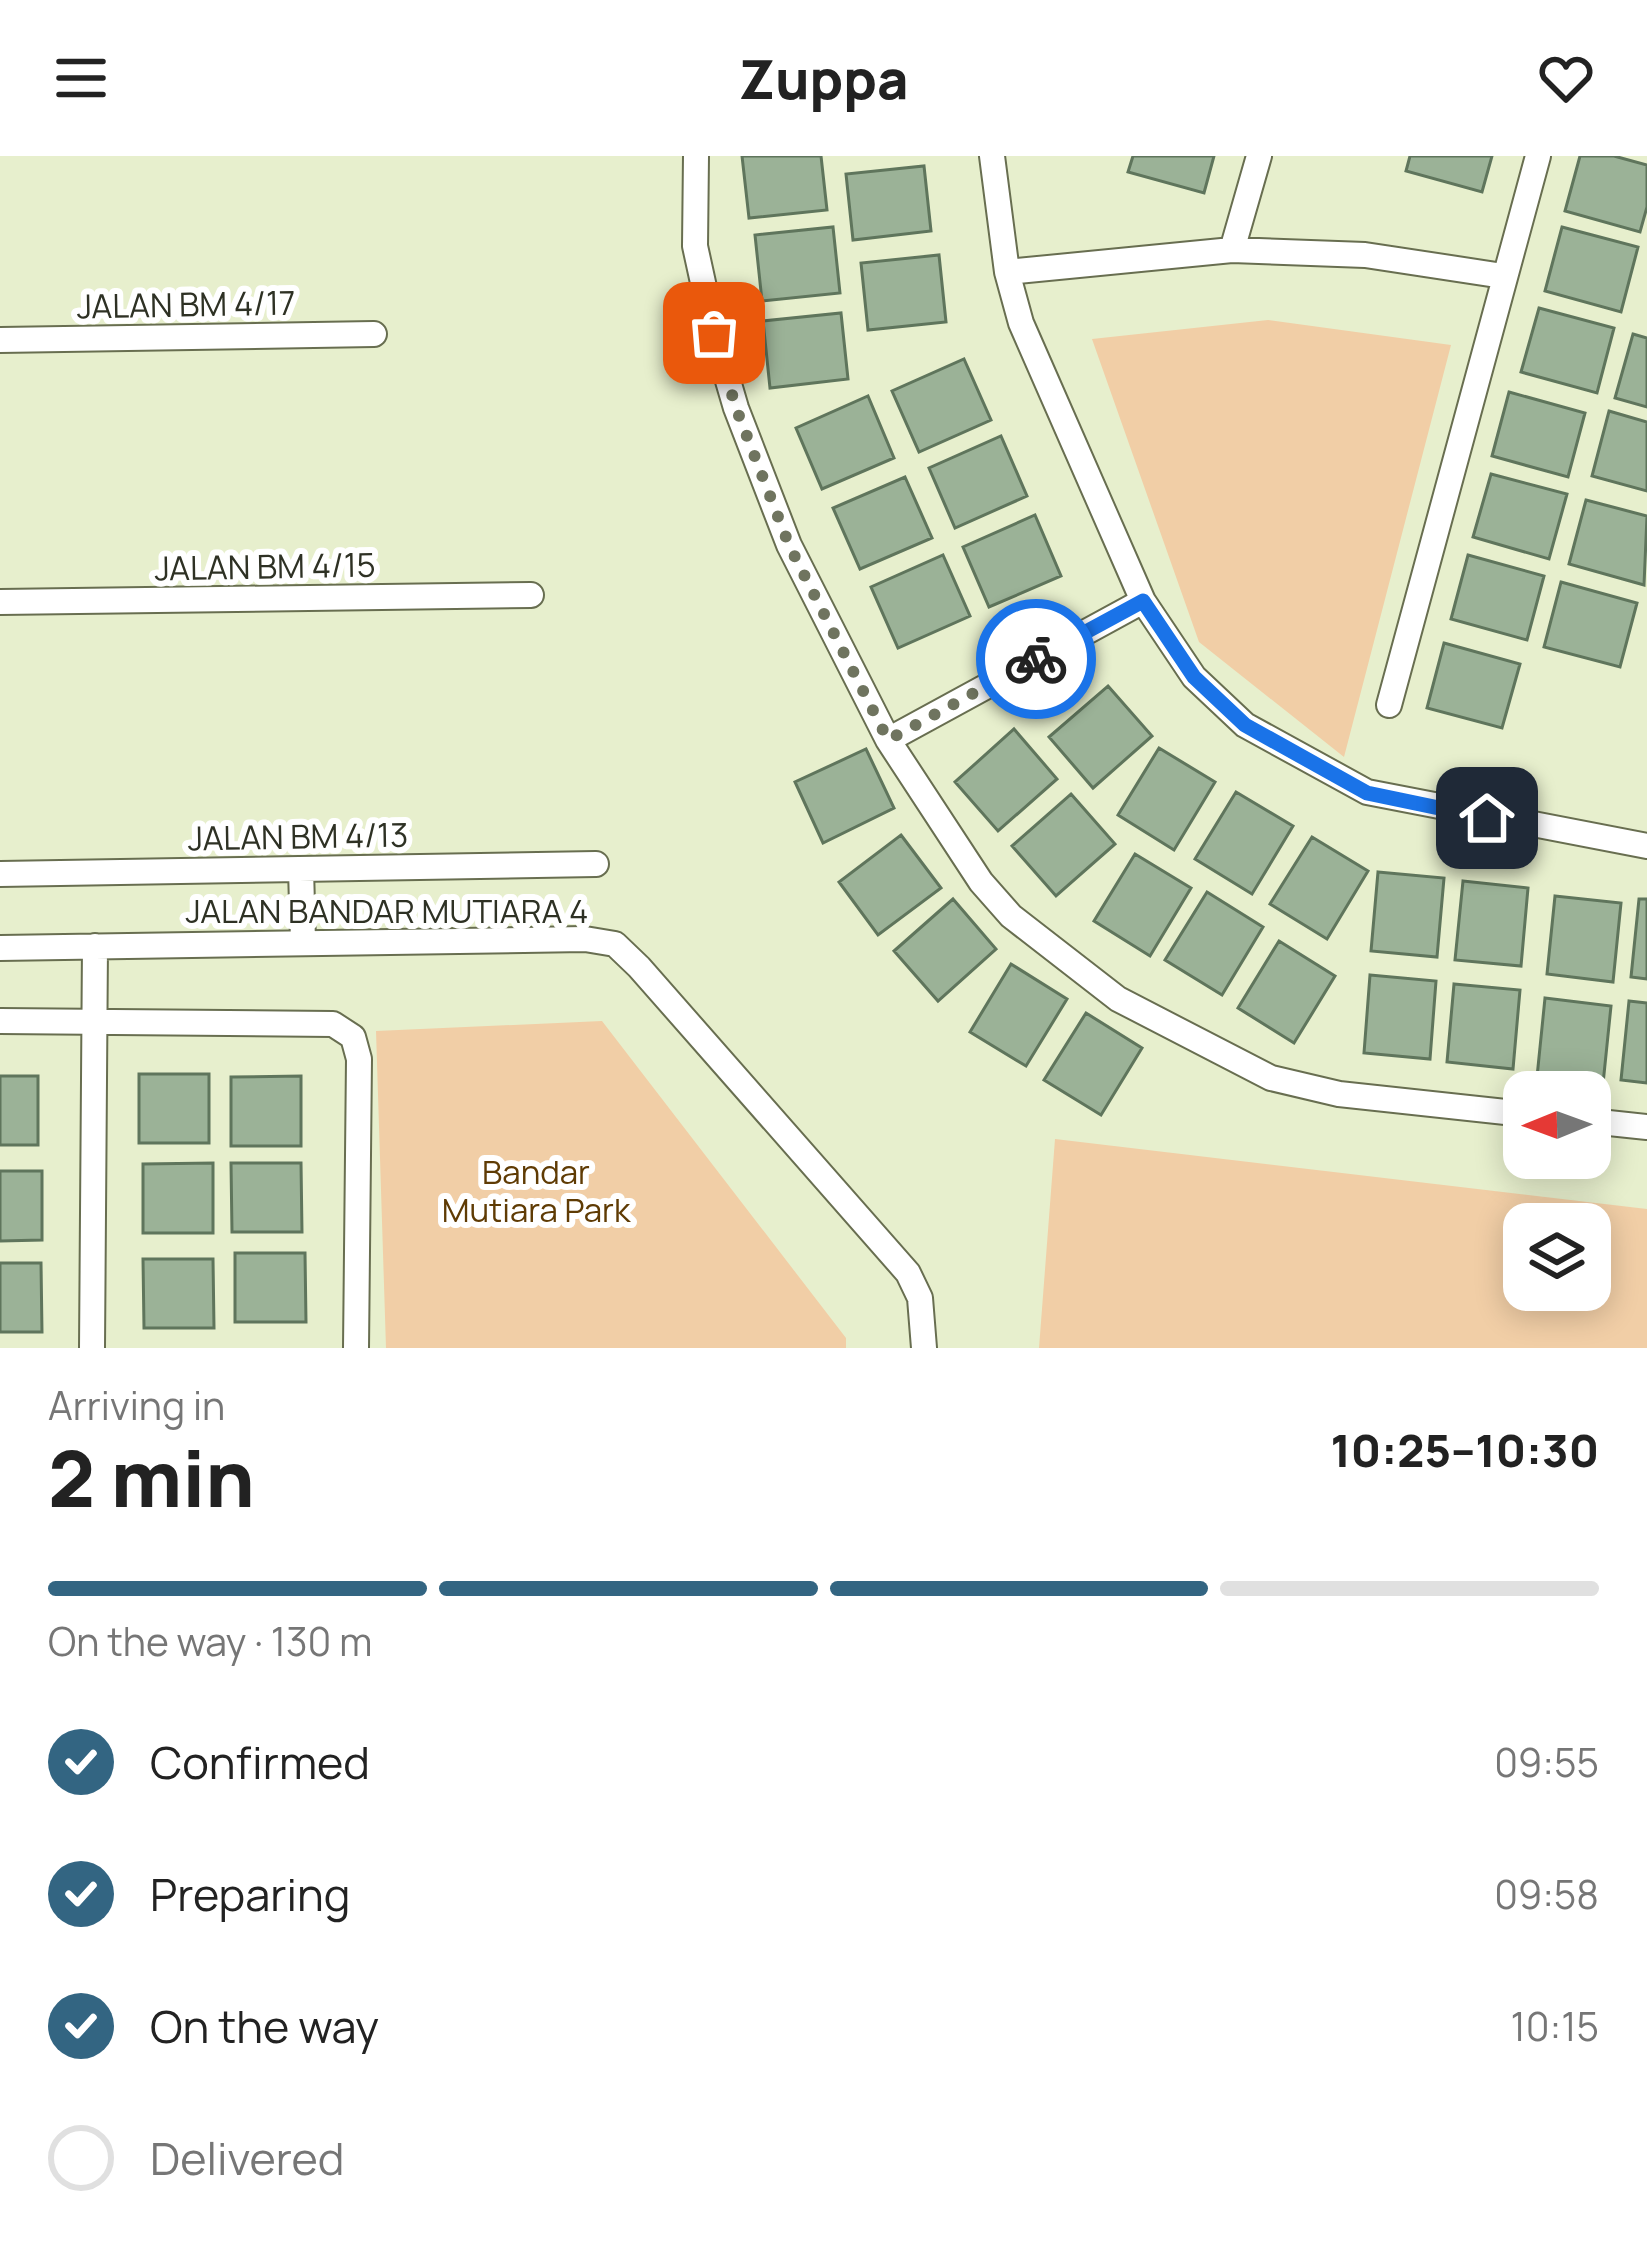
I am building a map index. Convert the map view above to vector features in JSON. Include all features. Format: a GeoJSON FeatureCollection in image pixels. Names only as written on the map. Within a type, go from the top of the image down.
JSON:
{"type":"FeatureCollection","features":[{"type":"Feature","properties":{"kind":"street"},"geometry":{"type":"LineString","coordinates":[[696,156],[694,246],[714,333],[736,408],[789,545],[888,740],[981,882],[1011,916],[1118,999],[1271,1078],[1339,1094],[1503,1112]]}},
{"type":"Feature","properties":{"kind":"street"},"geometry":{"type":"LineString","coordinates":[[992,156],[1006,272],[1021,322],[1143,601],[1194,677],[1245,725],[1367,793],[1647,847]]}},
{"type":"Feature","properties":{"kind":"street"},"geometry":{"type":"LineString","coordinates":[[1232,250],[1259,156]]}},
{"type":"Feature","properties":{"kind":"street"},"geometry":{"type":"LineString","coordinates":[[1388,705],[1538,156]]}},
{"type":"Feature","properties":{"kind":"street"},"geometry":{"type":"LineString","coordinates":[[1006,272],[1232,250],[1365,255],[1503,276]]}},
{"type":"Feature","properties":{"kind":"street","name":"JALAN BM 4/17"},"geometry":{"type":"LineString","coordinates":[[0,340],[374,334]]}},
{"type":"Feature","properties":{"kind":"street","name":"JALAN BM 4/15"},"geometry":{"type":"LineString","coordinates":[[0,602],[531,595]]}},
{"type":"Feature","properties":{"kind":"street"},"geometry":{"type":"LineString","coordinates":[[888,740],[1143,601]]}},
{"type":"Feature","properties":{"kind":"street","name":"JALAN BM 4/13"},"geometry":{"type":"LineString","coordinates":[[0,874],[596,864]]}},
{"type":"Feature","properties":{"kind":"street"},"geometry":{"type":"LineString","coordinates":[[301,869],[303,941]]}},
{"type":"Feature","properties":{"kind":"street","name":"JALAN BANDAR MUTIARA 4"},"geometry":{"type":"LineString","coordinates":[[0,948],[585,939],[615,944],[908,1273],[920,1298],[924,1348]]}},
{"type":"Feature","properties":{"kind":"street"},"geometry":{"type":"LineString","coordinates":[[92,1348],[95,946]]}},
{"type":"Feature","properties":{"kind":"street"},"geometry":{"type":"LineString","coordinates":[[0,1021],[333,1024],[352,1037],[359,1058],[356,1348]]}},
{"type":"Feature","properties":{"kind":"street"},"geometry":{"type":"LineString","coordinates":[[1611,1123],[1647,1127]]}},
{"type":"Feature","properties":{"kind":"green space"},"geometry":{"type":"Polygon","coordinates":[[[1268,320],[1451,345],[1344,757],[1199,642],[1092,339],[1268,320]]]}},
{"type":"Feature","properties":{"kind":"green space","name":"Bandar Mutiara Park"},"geometry":{"type":"Polygon","coordinates":[[[602,1021],[846,1338],[846,1348],[386,1348],[376,1031],[602,1021]]]}},
{"type":"Feature","properties":{"kind":"green space"},"geometry":{"type":"Polygon","coordinates":[[[1055,1139],[1596,1203],[1503,1203],[1503,1311],[1611,1311],[1611,1205],[1647,1209],[1647,1348],[1039,1348],[1055,1139]]]}},
{"type":"Feature","properties":{"kind":"building"},"geometry":{"type":"Polygon","coordinates":[[[742,156],[821,156],[827,210],[749,218],[742,156]]]}},
{"type":"Feature","properties":{"kind":"building"},"geometry":{"type":"Polygon","coordinates":[[[1133,156],[1214,156],[1204,193],[1128,172],[1133,156]]]}},
{"type":"Feature","properties":{"kind":"building"},"geometry":{"type":"Polygon","coordinates":[[[1410,156],[1492,156],[1482,192],[1406,171],[1410,156]]]}},
{"type":"Feature","properties":{"kind":"building"},"geometry":{"type":"Polygon","coordinates":[[[1580,156],[1614,156],[1647,165],[1647,207],[1640,232],[1565,211],[1580,156]]]}},
{"type":"Feature","properties":{"kind":"building"},"geometry":{"type":"Polygon","coordinates":[[[924,166],[931,231],[853,240],[846,174],[924,166]]]}},
{"type":"Feature","properties":{"kind":"building"},"geometry":{"type":"Polygon","coordinates":[[[833,227],[840,293],[762,301],[755,235],[833,227]]]}},
{"type":"Feature","properties":{"kind":"building"},"geometry":{"type":"Polygon","coordinates":[[[1562,227],[1638,247],[1621,312],[1545,291],[1562,227]]]}},
{"type":"Feature","properties":{"kind":"building"},"geometry":{"type":"Polygon","coordinates":[[[939,255],[946,322],[868,330],[861,263],[939,255]]]}},
{"type":"Feature","properties":{"kind":"building"},"geometry":{"type":"Polygon","coordinates":[[[1539,308],[1614,328],[1597,393],[1521,372],[1539,308]]]}},
{"type":"Feature","properties":{"kind":"building"},"geometry":{"type":"Polygon","coordinates":[[[841,313],[848,379],[770,388],[763,321],[841,313]]]}},
{"type":"Feature","properties":{"kind":"building"},"geometry":{"type":"Polygon","coordinates":[[[1633,334],[1647,338],[1647,407],[1615,398],[1633,334]]]}},
{"type":"Feature","properties":{"kind":"building"},"geometry":{"type":"Polygon","coordinates":[[[964,359],[991,420],[919,452],[892,391],[964,359]]]}},
{"type":"Feature","properties":{"kind":"building"},"geometry":{"type":"Polygon","coordinates":[[[1509,392],[1585,413],[1568,477],[1492,456],[1509,392]]]}},
{"type":"Feature","properties":{"kind":"building"},"geometry":{"type":"Polygon","coordinates":[[[868,396],[894,458],[822,489],[796,428],[868,396]]]}},
{"type":"Feature","properties":{"kind":"building"},"geometry":{"type":"Polygon","coordinates":[[[1609,411],[1647,422],[1647,491],[1592,476],[1609,411]]]}},
{"type":"Feature","properties":{"kind":"building"},"geometry":{"type":"Polygon","coordinates":[[[1001,436],[1027,496],[955,528],[929,468],[1001,436]]]}},
{"type":"Feature","properties":{"kind":"building"},"geometry":{"type":"Polygon","coordinates":[[[1491,474],[1567,494],[1549,559],[1473,537],[1491,474]]]}},
{"type":"Feature","properties":{"kind":"building"},"geometry":{"type":"Polygon","coordinates":[[[905,477],[932,538],[860,569],[833,508],[905,477]]]}},
{"type":"Feature","properties":{"kind":"building"},"geometry":{"type":"Polygon","coordinates":[[[1586,500],[1647,516],[1644,585],[1569,564],[1586,500]]]}},
{"type":"Feature","properties":{"kind":"building"},"geometry":{"type":"Polygon","coordinates":[[[1035,515],[1061,576],[989,607],[963,547],[1035,515]]]}},
{"type":"Feature","properties":{"kind":"building"},"geometry":{"type":"Polygon","coordinates":[[[943,555],[970,616],[898,648],[871,587],[943,555]]]}},
{"type":"Feature","properties":{"kind":"building"},"geometry":{"type":"Polygon","coordinates":[[[1468,555],[1544,576],[1527,640],[1451,619],[1468,555]]]}},
{"type":"Feature","properties":{"kind":"building"},"geometry":{"type":"Polygon","coordinates":[[[1561,582],[1637,603],[1620,667],[1544,647],[1561,582]]]}},
{"type":"Feature","properties":{"kind":"building"},"geometry":{"type":"Polygon","coordinates":[[[1444,643],[1520,664],[1502,728],[1427,708],[1444,643]]]}},
{"type":"Feature","properties":{"kind":"building"},"geometry":{"type":"Polygon","coordinates":[[[1108,686],[1152,736],[1093,788],[1049,737],[1108,686]]]}},
{"type":"Feature","properties":{"kind":"building"},"geometry":{"type":"Polygon","coordinates":[[[1014,729],[1057,779],[998,831],[955,782],[1014,729]]]}},
{"type":"Feature","properties":{"kind":"building"},"geometry":{"type":"Polygon","coordinates":[[[1159,748],[1215,782],[1174,850],[1118,815],[1159,748]]]}},
{"type":"Feature","properties":{"kind":"building"},"geometry":{"type":"Polygon","coordinates":[[[866,749],[894,808],[823,843],[795,782],[866,749]]]}},
{"type":"Feature","properties":{"kind":"building"},"geometry":{"type":"Polygon","coordinates":[[[1236,792],[1293,826],[1252,894],[1195,859],[1236,792]]]}},
{"type":"Feature","properties":{"kind":"building"},"geometry":{"type":"Polygon","coordinates":[[[1071,794],[1115,844],[1056,896],[1012,846],[1071,794]]]}},
{"type":"Feature","properties":{"kind":"building"},"geometry":{"type":"Polygon","coordinates":[[[901,835],[941,888],[878,935],[839,882],[901,835]]]}},
{"type":"Feature","properties":{"kind":"building"},"geometry":{"type":"Polygon","coordinates":[[[1312,837],[1368,871],[1327,939],[1270,904],[1312,837]]]}},
{"type":"Feature","properties":{"kind":"building"},"geometry":{"type":"Polygon","coordinates":[[[1135,854],[1191,888],[1150,956],[1094,921],[1135,854]]]}},
{"type":"Feature","properties":{"kind":"building"},"geometry":{"type":"Polygon","coordinates":[[[1378,872],[1444,878],[1437,957],[1371,951],[1378,872]]]}},
{"type":"Feature","properties":{"kind":"building"},"geometry":{"type":"Polygon","coordinates":[[[1463,881],[1528,888],[1521,966],[1455,960],[1463,881]]]}},
{"type":"Feature","properties":{"kind":"building"},"geometry":{"type":"Polygon","coordinates":[[[1207,892],[1263,927],[1222,995],[1165,960],[1207,892]]]}},
{"type":"Feature","properties":{"kind":"building"},"geometry":{"type":"Polygon","coordinates":[[[1555,896],[1621,903],[1613,982],[1547,974],[1555,896]]]}},
{"type":"Feature","properties":{"kind":"building"},"geometry":{"type":"Polygon","coordinates":[[[953,899],[996,949],[938,1001],[894,951],[953,899]]]}},
{"type":"Feature","properties":{"kind":"building"},"geometry":{"type":"Polygon","coordinates":[[[1639,899],[1647,899],[1647,979],[1631,977],[1639,899]]]}},
{"type":"Feature","properties":{"kind":"building"},"geometry":{"type":"Polygon","coordinates":[[[1279,941],[1335,976],[1294,1043],[1238,1008],[1279,941]]]}},
{"type":"Feature","properties":{"kind":"building"},"geometry":{"type":"Polygon","coordinates":[[[1011,964],[1067,999],[1026,1066],[970,1032],[1011,964]]]}},
{"type":"Feature","properties":{"kind":"building"},"geometry":{"type":"Polygon","coordinates":[[[1370,975],[1436,981],[1430,1059],[1364,1053],[1370,975]]]}},
{"type":"Feature","properties":{"kind":"building"},"geometry":{"type":"Polygon","coordinates":[[[1454,984],[1520,990],[1513,1069],[1447,1062],[1454,984]]]}},
{"type":"Feature","properties":{"kind":"building"},"geometry":{"type":"Polygon","coordinates":[[[1545,998],[1611,1006],[1604,1071],[1538,1071],[1545,998]]]}},
{"type":"Feature","properties":{"kind":"building"},"geometry":{"type":"Polygon","coordinates":[[[1629,1001],[1647,1003],[1647,1083],[1621,1080],[1629,1001]]]}},
{"type":"Feature","properties":{"kind":"building"},"geometry":{"type":"Polygon","coordinates":[[[1086,1013],[1142,1048],[1101,1115],[1044,1080],[1086,1013]]]}},
{"type":"Feature","properties":{"kind":"building"},"geometry":{"type":"Polygon","coordinates":[[[139,1074],[209,1074],[209,1143],[139,1143],[139,1074]]]}},
{"type":"Feature","properties":{"kind":"building"},"geometry":{"type":"Polygon","coordinates":[[[0,1076],[38,1076],[38,1145],[0,1145],[0,1076]]]}},
{"type":"Feature","properties":{"kind":"building"},"geometry":{"type":"Polygon","coordinates":[[[301,1076],[301,1146],[231,1146],[231,1077],[301,1076]]]}},
{"type":"Feature","properties":{"kind":"building"},"geometry":{"type":"Polygon","coordinates":[[[213,1163],[213,1233],[143,1233],[143,1164],[213,1163]]]}},
{"type":"Feature","properties":{"kind":"building"},"geometry":{"type":"Polygon","coordinates":[[[231,1163],[301,1163],[302,1232],[232,1232],[231,1163]]]}},
{"type":"Feature","properties":{"kind":"building"},"geometry":{"type":"Polygon","coordinates":[[[0,1171],[42,1171],[42,1240],[0,1241],[0,1171]]]}},
{"type":"Feature","properties":{"kind":"building"},"geometry":{"type":"Polygon","coordinates":[[[235,1253],[305,1253],[306,1322],[235,1322],[235,1253]]]}},
{"type":"Feature","properties":{"kind":"building"},"geometry":{"type":"Polygon","coordinates":[[[143,1259],[213,1259],[214,1328],[144,1328],[143,1259]]]}},
{"type":"Feature","properties":{"kind":"building"},"geometry":{"type":"Polygon","coordinates":[[[0,1263],[41,1263],[42,1332],[0,1332],[0,1263]]]}},
{"type":"Feature","properties":{"kind":"way so far"},"geometry":{"type":"LineString","coordinates":[[714,333],[736,408],[789,545],[888,740],[1036,659]]}},
{"type":"Feature","properties":{"kind":"route"},"geometry":{"type":"LineString","coordinates":[[1036,659],[1143,601],[1194,677],[1245,725],[1367,793],[1487,818]]}}]}
